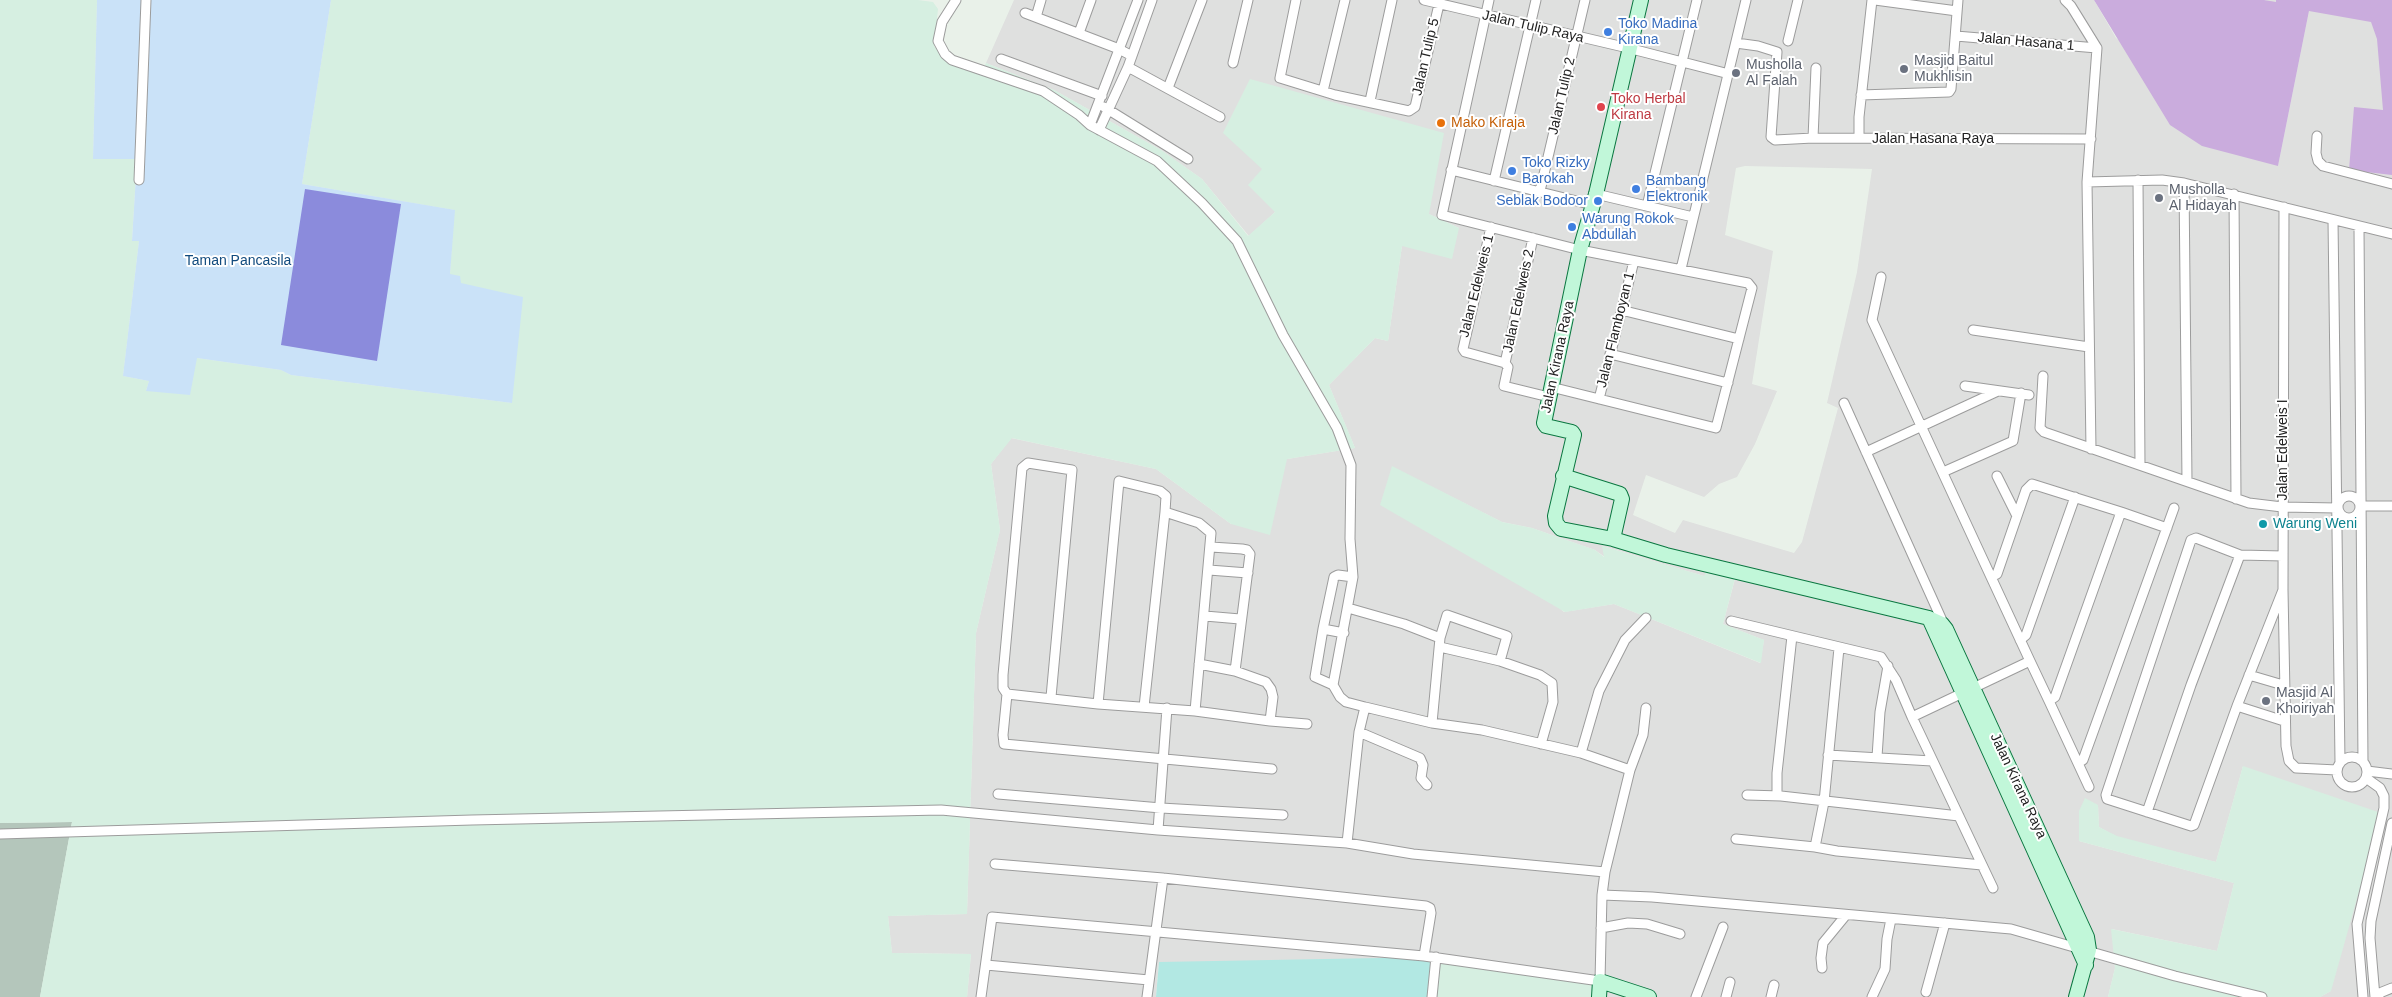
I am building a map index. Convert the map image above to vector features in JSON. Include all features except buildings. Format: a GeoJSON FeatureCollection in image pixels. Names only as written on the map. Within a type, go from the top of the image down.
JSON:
{"type":"FeatureCollection","features":[{"type":"Feature","properties":{"kind":"street"},"geometry":{"type":"LineString","coordinates":[[139,180],[146,0]]}},
{"type":"Feature","properties":{"kind":"street"},"geometry":{"type":"LineString","coordinates":[[956,0],[940,27],[938,41],[945,54],[952,60],[1043,91],[1079,115],[1090,125],[1157,161],[1202,203],[1237,241],[1284,335],[1337,428],[1351,465],[1350,539],[1353,577],[1344,634],[1333,685]]}},
{"type":"Feature","properties":{"kind":"street"},"geometry":{"type":"LineString","coordinates":[[1036,17],[1041,0]]}},
{"type":"Feature","properties":{"kind":"street"},"geometry":{"type":"LineString","coordinates":[[1079,34],[1091,0]]}},
{"type":"Feature","properties":{"kind":"street"},"geometry":{"type":"LineString","coordinates":[[1090,125],[1138,0]]}},
{"type":"Feature","properties":{"kind":"street"},"geometry":{"type":"LineString","coordinates":[[1099,130],[1128,67],[1152,0]]}},
{"type":"Feature","properties":{"kind":"street"},"geometry":{"type":"LineString","coordinates":[[1168,88],[1202,0]]}},
{"type":"Feature","properties":{"kind":"street"},"geometry":{"type":"LineString","coordinates":[[1233,63],[1248,0]]}},
{"type":"Feature","properties":{"kind":"street"},"geometry":{"type":"LineString","coordinates":[[1296,0],[1280,78],[1323,92],[1370,101],[1392,0]]}},
{"type":"Feature","properties":{"kind":"street"},"geometry":{"type":"LineString","coordinates":[[1323,92],[1345,0]]}},
{"type":"Feature","properties":{"kind":"street","name":"Jalan Tulip Raya"},"geometry":{"type":"LineString","coordinates":[[1424,0],[1439,2],[1485,16],[1628,48],[1729,74]]}},
{"type":"Feature","properties":{"kind":"street"},"geometry":{"type":"LineString","coordinates":[[1489,0],[1451,170],[1540,192],[1648,206],[1693,217]]}},
{"type":"Feature","properties":{"kind":"street"},"geometry":{"type":"LineString","coordinates":[[1494,180],[1536,0]]}},
{"type":"Feature","properties":{"kind":"street","name":"Jalan Tulip 2"},"geometry":{"type":"LineString","coordinates":[[1540,192],[1585,0]]}},
{"type":"Feature","properties":{"kind":"street","name":"Jalan Kirana Raya"},"geometry":{"type":"LineString","coordinates":[[1563,476],[1574,435],[1572,432],[1545,425],[1550,392],[1580,250],[1595,200],[1628,48],[1641,0]]}},
{"type":"Feature","properties":{"kind":"street"},"geometry":{"type":"LineString","coordinates":[[1648,206],[1697,0]]}},
{"type":"Feature","properties":{"kind":"street"},"geometry":{"type":"LineString","coordinates":[[1681,269],[1746,0]]}},
{"type":"Feature","properties":{"kind":"street"},"geometry":{"type":"LineString","coordinates":[[1788,41],[1798,0]]}},
{"type":"Feature","properties":{"kind":"street"},"geometry":{"type":"LineString","coordinates":[[1859,138],[1862,95],[1874,0],[1957,11]]}},
{"type":"Feature","properties":{"kind":"street"},"geometry":{"type":"LineString","coordinates":[[1862,95],[1947,93],[1951,89],[1958,0]]}},
{"type":"Feature","properties":{"kind":"street"},"geometry":{"type":"LineString","coordinates":[[2065,0],[2071,6],[2097,48],[2087,182],[2091,449]]}},
{"type":"Feature","properties":{"kind":"street","name":"Jalan Tulip 5"},"geometry":{"type":"LineString","coordinates":[[1370,101],[1410,111],[1415,107],[1439,2]]}},
{"type":"Feature","properties":{"kind":"street"},"geometry":{"type":"LineString","coordinates":[[1025,13],[1120,49],[1132,56]]}},
{"type":"Feature","properties":{"kind":"street","name":"Jalan Hasana 1"},"geometry":{"type":"LineString","coordinates":[[1956,36],[2097,48]]}},
{"type":"Feature","properties":{"kind":"street","name":"Jalan Hasana Raya"},"geometry":{"type":"LineString","coordinates":[[1736,43],[1758,46],[1777,52],[1771,137],[1774,140],[1814,138],[2091,139]]}},
{"type":"Feature","properties":{"kind":"street"},"geometry":{"type":"LineString","coordinates":[[1001,59],[1100,100],[1109,110],[1188,159]]}},
{"type":"Feature","properties":{"kind":"street"},"geometry":{"type":"LineString","coordinates":[[1128,67],[1220,117]]}},
{"type":"Feature","properties":{"kind":"street"},"geometry":{"type":"LineString","coordinates":[[1814,138],[1816,68]]}},
{"type":"Feature","properties":{"kind":"street"},"geometry":{"type":"LineString","coordinates":[[2317,136],[2316,153],[2318,161],[2323,166],[2392,184]]}},
{"type":"Feature","properties":{"kind":"street","name":"Jalan Edelweis 1"},"geometry":{"type":"LineString","coordinates":[[1451,170],[1442,215],[1580,250],[1681,269],[1750,285],[1752,288],[1739,339]]}},
{"type":"Feature","properties":{"kind":"street"},"geometry":{"type":"LineString","coordinates":[[2138,180],[2140,465]]}},
{"type":"Feature","properties":{"kind":"street"},"geometry":{"type":"LineString","coordinates":[[2087,182],[2162,180],[2184,183],[2234,194],[2359,228],[2392,234]]}},
{"type":"Feature","properties":{"kind":"street"},"geometry":{"type":"LineString","coordinates":[[2184,183],[2187,481]]}},
{"type":"Feature","properties":{"kind":"street"},"geometry":{"type":"LineString","coordinates":[[2234,194],[2236,499]]}},
{"type":"Feature","properties":{"kind":"street","name":"Jalan Edelweis I"},"geometry":{"type":"LineString","coordinates":[[2284,207],[2282,508],[2284,556],[2282,590],[2284,721],[2287,754],[2292,766],[2339,766]]}},
{"type":"Feature","properties":{"kind":"street"},"geometry":{"type":"LineString","coordinates":[[2333,220],[2339,766],[2341,782],[2348,787],[2360,785],[2367,775]]}},
{"type":"Feature","properties":{"kind":"street","name":"Jalan Edelweis 1"},"geometry":{"type":"LineString","coordinates":[[1491,227],[1462,346],[1465,352],[1505,363]]}},
{"type":"Feature","properties":{"kind":"street"},"geometry":{"type":"LineString","coordinates":[[2359,228],[2360,506],[2364,762],[2367,775],[2380,788],[2384,796],[2384,808],[2358,924],[2363,997]]}},
{"type":"Feature","properties":{"kind":"street","name":"Jalan Edelweis 2"},"geometry":{"type":"LineString","coordinates":[[1533,238],[1505,363],[1508,367],[1504,386],[1550,392]]}},
{"type":"Feature","properties":{"kind":"street","name":"Jalan Flamboyan 1"},"geometry":{"type":"LineString","coordinates":[[1599,399],[1634,261]]}},
{"type":"Feature","properties":{"kind":"street"},"geometry":{"type":"LineString","coordinates":[[1881,277],[1872,320],[2089,787]]}},
{"type":"Feature","properties":{"kind":"street"},"geometry":{"type":"LineString","coordinates":[[1550,392],[1599,399],[1715,428],[1739,339],[1621,310]]}},
{"type":"Feature","properties":{"kind":"street"},"geometry":{"type":"LineString","coordinates":[[1973,330],[2089,347]]}},
{"type":"Feature","properties":{"kind":"street"},"geometry":{"type":"LineString","coordinates":[[1610,354],[1728,383]]}},
{"type":"Feature","properties":{"kind":"street"},"geometry":{"type":"LineString","coordinates":[[2043,376],[2041,431],[2236,499],[2282,508],[2337,508]]}},
{"type":"Feature","properties":{"kind":"street"},"geometry":{"type":"LineString","coordinates":[[1943,472],[2013,441],[2025,394],[1966,386]]}},
{"type":"Feature","properties":{"kind":"street"},"geometry":{"type":"LineString","coordinates":[[1866,452],[1998,390]]}},
{"type":"Feature","properties":{"kind":"street"},"geometry":{"type":"LineString","coordinates":[[1844,403],[1946,629]]}},
{"type":"Feature","properties":{"kind":"street"},"geometry":{"type":"LineString","coordinates":[[1051,698],[1072,470],[1026,463],[1022,468],[1003,675],[1003,688],[1007,694],[1003,735],[1004,744],[1272,769]]}},
{"type":"Feature","properties":{"kind":"street"},"geometry":{"type":"LineString","coordinates":[[1613,539],[1622,498],[1620,494],[1563,476],[1555,516],[1556,523],[1561,529],[1613,539],[1666,555],[1929,618],[1938,621],[1946,629]]}},
{"type":"Feature","properties":{"kind":"street"},"geometry":{"type":"LineString","coordinates":[[1997,476],[2017,516]]}},
{"type":"Feature","properties":{"kind":"street"},"geometry":{"type":"LineString","coordinates":[[1098,704],[1119,481],[1160,491],[1166,496],[1166,512],[1144,707]]}},
{"type":"Feature","properties":{"kind":"street"},"geometry":{"type":"LineString","coordinates":[[2008,499],[2026,490],[2032,484],[2037,484],[2167,528]]}},
{"type":"Feature","properties":{"kind":"street"},"geometry":{"type":"LineString","coordinates":[[1991,577],[1997,574],[2026,490]]}},
{"type":"Feature","properties":{"kind":"street"},"geometry":{"type":"LineString","coordinates":[[2345,496],[2352,496],[2358,500],[2360,506],[2359,512],[2349,518],[2344,517],[2337,508],[2339,501],[2345,496]]}},
{"type":"Feature","properties":{"kind":"street"},"geometry":{"type":"LineString","coordinates":[[2020,640],[2026,635],[2075,497]]}},
{"type":"Feature","properties":{"kind":"street"},"geometry":{"type":"LineString","coordinates":[[2360,506],[2392,506]]}},
{"type":"Feature","properties":{"kind":"street"},"geometry":{"type":"LineString","coordinates":[[2078,763],[2083,760],[2174,508]]}},
{"type":"Feature","properties":{"kind":"street"},"geometry":{"type":"LineString","coordinates":[[1166,512],[1188,518],[1209,529],[1212,535],[1195,711]]}},
{"type":"Feature","properties":{"kind":"street"},"geometry":{"type":"LineString","coordinates":[[2049,701],[2055,697],[2121,512]]}},
{"type":"Feature","properties":{"kind":"street"},"geometry":{"type":"LineString","coordinates":[[2282,590],[2194,825],[2191,826],[2108,800],[2106,795],[2190,542],[2196,538],[2240,555],[2284,556]]}},
{"type":"Feature","properties":{"kind":"street"},"geometry":{"type":"LineString","coordinates":[[1210,547],[1247,550],[1250,554],[1240,619],[1235,670]]}},
{"type":"Feature","properties":{"kind":"street"},"geometry":{"type":"LineString","coordinates":[[2147,812],[2191,684],[2240,555]]}},
{"type":"Feature","properties":{"kind":"street"},"geometry":{"type":"LineString","coordinates":[[1209,570],[1248,573]]}},
{"type":"Feature","properties":{"kind":"street"},"geometry":{"type":"LineString","coordinates":[[1353,577],[1338,575],[1334,577],[1315,677],[1333,685],[1342,700],[1432,723],[1482,730],[1581,752],[1630,770]]}},
{"type":"Feature","properties":{"kind":"street"},"geometry":{"type":"LineString","coordinates":[[1348,608],[1404,624],[1440,642],[1540,675],[1552,683],[1553,702],[1541,744]]}},
{"type":"Feature","properties":{"kind":"street"},"geometry":{"type":"LineString","coordinates":[[1432,723],[1440,642],[1447,615],[1450,614],[1507,636],[1500,661]]}},
{"type":"Feature","properties":{"kind":"street"},"geometry":{"type":"LineString","coordinates":[[1205,616],[1240,619]]}},
{"type":"Feature","properties":{"kind":"street"},"geometry":{"type":"LineString","coordinates":[[1581,752],[1602,684],[1625,640],[1646,618]]}},
{"type":"Feature","properties":{"kind":"street","name":"Jalan Kirana Raya"},"geometry":{"type":"LineString","coordinates":[[1929,618],[1967,690],[2082,924],[2086,965],[2076,997]]}},
{"type":"Feature","properties":{"kind":"street"},"geometry":{"type":"LineString","coordinates":[[1731,621],[1879,656],[1888,666],[1993,888]]}},
{"type":"Feature","properties":{"kind":"street"},"geometry":{"type":"LineString","coordinates":[[1323,628],[1344,634]]}},
{"type":"Feature","properties":{"kind":"street","name":"Jalan Kirana Raya"},"geometry":{"type":"LineString","coordinates":[[1946,629],[1967,690]]}},
{"type":"Feature","properties":{"kind":"street"},"geometry":{"type":"LineString","coordinates":[[1777,796],[1777,773],[1792,636]]}},
{"type":"Feature","properties":{"kind":"street"},"geometry":{"type":"LineString","coordinates":[[1815,847],[1824,802],[1839,648]]}},
{"type":"Feature","properties":{"kind":"street"},"geometry":{"type":"LineString","coordinates":[[1912,717],[2030,661]]}},
{"type":"Feature","properties":{"kind":"street"},"geometry":{"type":"LineString","coordinates":[[1199,664],[1235,670],[1266,682],[1271,690],[1272,698],[1270,721]]}},
{"type":"Feature","properties":{"kind":"street"},"geometry":{"type":"LineString","coordinates":[[1877,756],[1880,712],[1888,666]]}},
{"type":"Feature","properties":{"kind":"street"},"geometry":{"type":"LineString","coordinates":[[2249,675],[2283,685]]}},
{"type":"Feature","properties":{"kind":"street"},"geometry":{"type":"LineString","coordinates":[[1007,694],[1098,704],[1167,708],[1307,724]]}},
{"type":"Feature","properties":{"kind":"street"},"geometry":{"type":"LineString","coordinates":[[2237,706],[2284,721]]}},
{"type":"Feature","properties":{"kind":"street"},"geometry":{"type":"LineString","coordinates":[[1347,843],[1359,732],[1365,707]]}},
{"type":"Feature","properties":{"kind":"street"},"geometry":{"type":"LineString","coordinates":[[1158,830],[1167,708]]}},
{"type":"Feature","properties":{"kind":"street"},"geometry":{"type":"LineString","coordinates":[[1599,997],[1602,894],[1605,872],[1630,770],[1643,735],[1646,708]]}},
{"type":"Feature","properties":{"kind":"street"},"geometry":{"type":"LineString","coordinates":[[1359,732],[1420,758],[1423,765],[1421,778],[1427,785]]}},
{"type":"Feature","properties":{"kind":"street"},"geometry":{"type":"LineString","coordinates":[[1828,755],[1877,756],[1932,761]]}},
{"type":"Feature","properties":{"kind":"street"},"geometry":{"type":"LineString","coordinates":[[2339,766],[2344,758],[2354,756],[2364,762]]}},
{"type":"Feature","properties":{"kind":"street"},"geometry":{"type":"LineString","coordinates":[[2367,775],[2392,774]]}},
{"type":"Feature","properties":{"kind":"street"},"geometry":{"type":"LineString","coordinates":[[998,794],[1161,808],[1283,815]]}},
{"type":"Feature","properties":{"kind":"street"},"geometry":{"type":"LineString","coordinates":[[1747,795],[1777,796],[1958,816]]}},
{"type":"Feature","properties":{"kind":"street"},"geometry":{"type":"LineString","coordinates":[[0,834],[472,820],[941,810],[1158,830],[1347,843],[1413,854],[1605,872]]}},
{"type":"Feature","properties":{"kind":"street"},"geometry":{"type":"LineString","coordinates":[[2375,997],[2370,921],[2392,823]]}},
{"type":"Feature","properties":{"kind":"street"},"geometry":{"type":"LineString","coordinates":[[1736,838],[1837,851],[1982,865]]}},
{"type":"Feature","properties":{"kind":"street"},"geometry":{"type":"LineString","coordinates":[[995,864],[1163,878],[1426,906],[1430,908],[1431,913],[1424,956]]}},
{"type":"Feature","properties":{"kind":"street"},"geometry":{"type":"LineString","coordinates":[[1147,997],[1163,878]]}},
{"type":"Feature","properties":{"kind":"street"},"geometry":{"type":"LineString","coordinates":[[1602,894],[2012,929],[2175,976],[2262,997]]}},
{"type":"Feature","properties":{"kind":"street"},"geometry":{"type":"LineString","coordinates":[[1822,968],[1820,958],[1824,943],[1846,914]]}},
{"type":"Feature","properties":{"kind":"street"},"geometry":{"type":"LineString","coordinates":[[981,997],[992,917],[1436,957],[1600,982],[1649,997]]}},
{"type":"Feature","properties":{"kind":"street"},"geometry":{"type":"LineString","coordinates":[[1872,997],[1885,969],[1886,939],[1891,919]]}},
{"type":"Feature","properties":{"kind":"street"},"geometry":{"type":"LineString","coordinates":[[1601,928],[1628,923],[1647,924],[1680,934]]}},
{"type":"Feature","properties":{"kind":"street"},"geometry":{"type":"LineString","coordinates":[[1926,992],[1945,923]]}},
{"type":"Feature","properties":{"kind":"street"},"geometry":{"type":"LineString","coordinates":[[1696,997],[1723,927]]}},
{"type":"Feature","properties":{"kind":"street"},"geometry":{"type":"LineString","coordinates":[[1432,997],[1436,957]]}},
{"type":"Feature","properties":{"kind":"street"},"geometry":{"type":"LineString","coordinates":[[986,965],[1149,980]]}},
{"type":"Feature","properties":{"kind":"street"},"geometry":{"type":"LineString","coordinates":[[1726,997],[1730,982]]}},
{"type":"Feature","properties":{"kind":"street"},"geometry":{"type":"LineString","coordinates":[[1771,997],[1774,985]]}},
{"type":"Feature","properties":{"kind":"street"},"geometry":{"type":"LineString","coordinates":[[2375,997],[2392,988]]}},
{"type":"Feature","properties":{"kind":"shaded area"},"geometry":{"type":"Polygon","coordinates":[[[0,0],[97,0],[93,158],[137,158],[132,240],[139,241],[123,376],[149,381],[146,391],[197,358],[281,370],[291,375],[512,403],[460,283],[450,274],[454,210],[302,184],[331,0],[918,0],[933,2],[938,9],[934,46],[941,56],[981,74],[986,63],[1054,90],[1161,150],[1202,179],[1248,236],[1275,212],[1248,185],[1262,169],[1223,133],[1250,79],[1444,133],[1429,214],[1459,228],[1452,259],[1402,246],[1388,341],[1375,338],[1329,385],[1355,448],[1287,459],[1270,535],[1231,524],[1156,469],[1012,438],[991,464],[1000,530],[976,633],[967,914],[888,916],[892,953],[971,954],[967,997],[40,997],[72,822],[0,823],[0,0]]]}},
{"type":"Feature","properties":{"kind":"shaded area"},"geometry":{"type":"Polygon","coordinates":[[[1014,0],[2094,0],[2116,38],[2278,166],[2309,11],[2264,0],[2392,0],[2392,997],[2320,997],[2331,991],[2243,766],[2216,862],[2117,837],[2099,827],[2098,806],[2085,799],[2079,841],[2234,883],[2217,951],[2112,929],[2115,968],[2108,997],[1599,997],[1159,962],[1156,997],[967,997],[971,954],[892,953],[888,916],[967,914],[976,633],[1000,530],[991,464],[1011,438],[1156,469],[1231,524],[1287,459],[1355,448],[1329,385],[1375,338],[1388,341],[1402,246],[1459,228],[1429,214],[1262,169],[1275,212],[1249,236],[1202,179],[1161,150],[1054,90],[986,63],[1014,0]],[[1745,166],[1736,168],[1725,235],[1773,251],[1752,384],[1777,391],[1755,444],[1737,477],[1719,484],[1704,497],[1646,475],[1633,515],[1675,533],[1683,520],[1794,553],[1802,542],[1838,408],[1827,403],[1857,272],[1872,169],[1745,166]],[[1392,467],[1564,612],[1614,604],[1760,663],[1764,640],[1723,624],[1735,579],[1704,576],[1603,546],[1605,557],[1595,550],[1532,528],[1502,522],[1392,467]]]}},
{"type":"Feature","properties":{"kind":"shaded area"},"geometry":{"type":"Polygon","coordinates":[[[2094,0],[2264,0],[2276,2],[2276,0],[2392,0],[2392,175],[2349,170],[2354,107],[2383,110],[2377,39],[2371,22],[2309,11],[2278,166],[2202,146],[2170,125],[2094,0]]]}},
{"type":"Feature","properties":{"kind":"shaded area"},"geometry":{"type":"Polygon","coordinates":[[[305,189],[401,204],[377,361],[281,345],[305,189]]]}},
{"type":"Feature","properties":{"kind":"shaded area"},"geometry":{"type":"Polygon","coordinates":[[[1392,466],[1502,522],[1532,528],[1595,550],[1604,557],[1602,546],[1704,576],[1707,569],[1735,578],[1723,624],[1764,640],[1761,663],[1614,604],[1565,612],[1380,505],[1392,466]]]}},
{"type":"Feature","properties":{"kind":"shaded area"},"geometry":{"type":"Polygon","coordinates":[[[2243,766],[2381,813],[2331,991],[2320,997],[2108,997],[2115,968],[2111,929],[2217,951],[2234,883],[2079,841],[2079,811],[2085,798],[2098,805],[2099,827],[2117,836],[2216,862],[2243,766]]]}},
{"type":"Feature","properties":{"kind":"shaded area"},"geometry":{"type":"Polygon","coordinates":[[[72,822],[40,997],[0,997],[0,823],[72,822]]]}},
{"type":"Feature","properties":{"kind":"shaded area"},"geometry":{"type":"Polygon","coordinates":[[[1436,957],[1600,981],[1599,997],[1432,997],[1436,957]]]}},
{"type":"Feature","properties":{"kind":"shaded area"},"geometry":{"type":"Polygon","coordinates":[[[1436,957],[1432,997],[1156,997],[1159,962],[1436,957]]]}},
{"type":"Feature","properties":{"kind":"green space","name":"Taman Pancasila"},"geometry":{"type":"Polygon","coordinates":[[[97,0],[331,0],[302,184],[455,210],[450,274],[460,276],[461,283],[523,297],[512,403],[291,375],[281,370],[197,358],[190,395],[146,391],[149,381],[123,376],[139,241],[132,241],[137,159],[93,159],[97,0]]]}},
{"type":"Feature","properties":{"kind":"place","name":"Toko Madina Kirana"},"geometry":{"type":"Point","coordinates":[1608,32]}},
{"type":"Feature","properties":{"kind":"place","name":"Masjid Baitul Mukhlisin"},"geometry":{"type":"Point","coordinates":[1904,69]}},
{"type":"Feature","properties":{"kind":"place","name":"Musholla Al Falah"},"geometry":{"type":"Point","coordinates":[1736,73]}},
{"type":"Feature","properties":{"kind":"place","name":"Toko Herbal Kirana"},"geometry":{"type":"Point","coordinates":[1601,107]}},
{"type":"Feature","properties":{"kind":"place","name":"Mako Kiraja"},"geometry":{"type":"Point","coordinates":[1441,123]}},
{"type":"Feature","properties":{"kind":"place","name":"Toko Rizky Barokah"},"geometry":{"type":"Point","coordinates":[1512,171]}},
{"type":"Feature","properties":{"kind":"place","name":"Bambang Elektronik"},"geometry":{"type":"Point","coordinates":[1636,189]}},
{"type":"Feature","properties":{"kind":"place","name":"Musholla Al Hidayah"},"geometry":{"type":"Point","coordinates":[2159,198]}},
{"type":"Feature","properties":{"kind":"place","name":"Seblak Bodoor"},"geometry":{"type":"Point","coordinates":[1598,201]}},
{"type":"Feature","properties":{"kind":"place","name":"Warung Rokok Abdullah"},"geometry":{"type":"Point","coordinates":[1572,227]}},
{"type":"Feature","properties":{"kind":"place","name":"Warung Weni"},"geometry":{"type":"Point","coordinates":[2263,524]}},
{"type":"Feature","properties":{"kind":"place","name":"Masjid Al Khoiriyah"},"geometry":{"type":"Point","coordinates":[2266,701]}}]}
